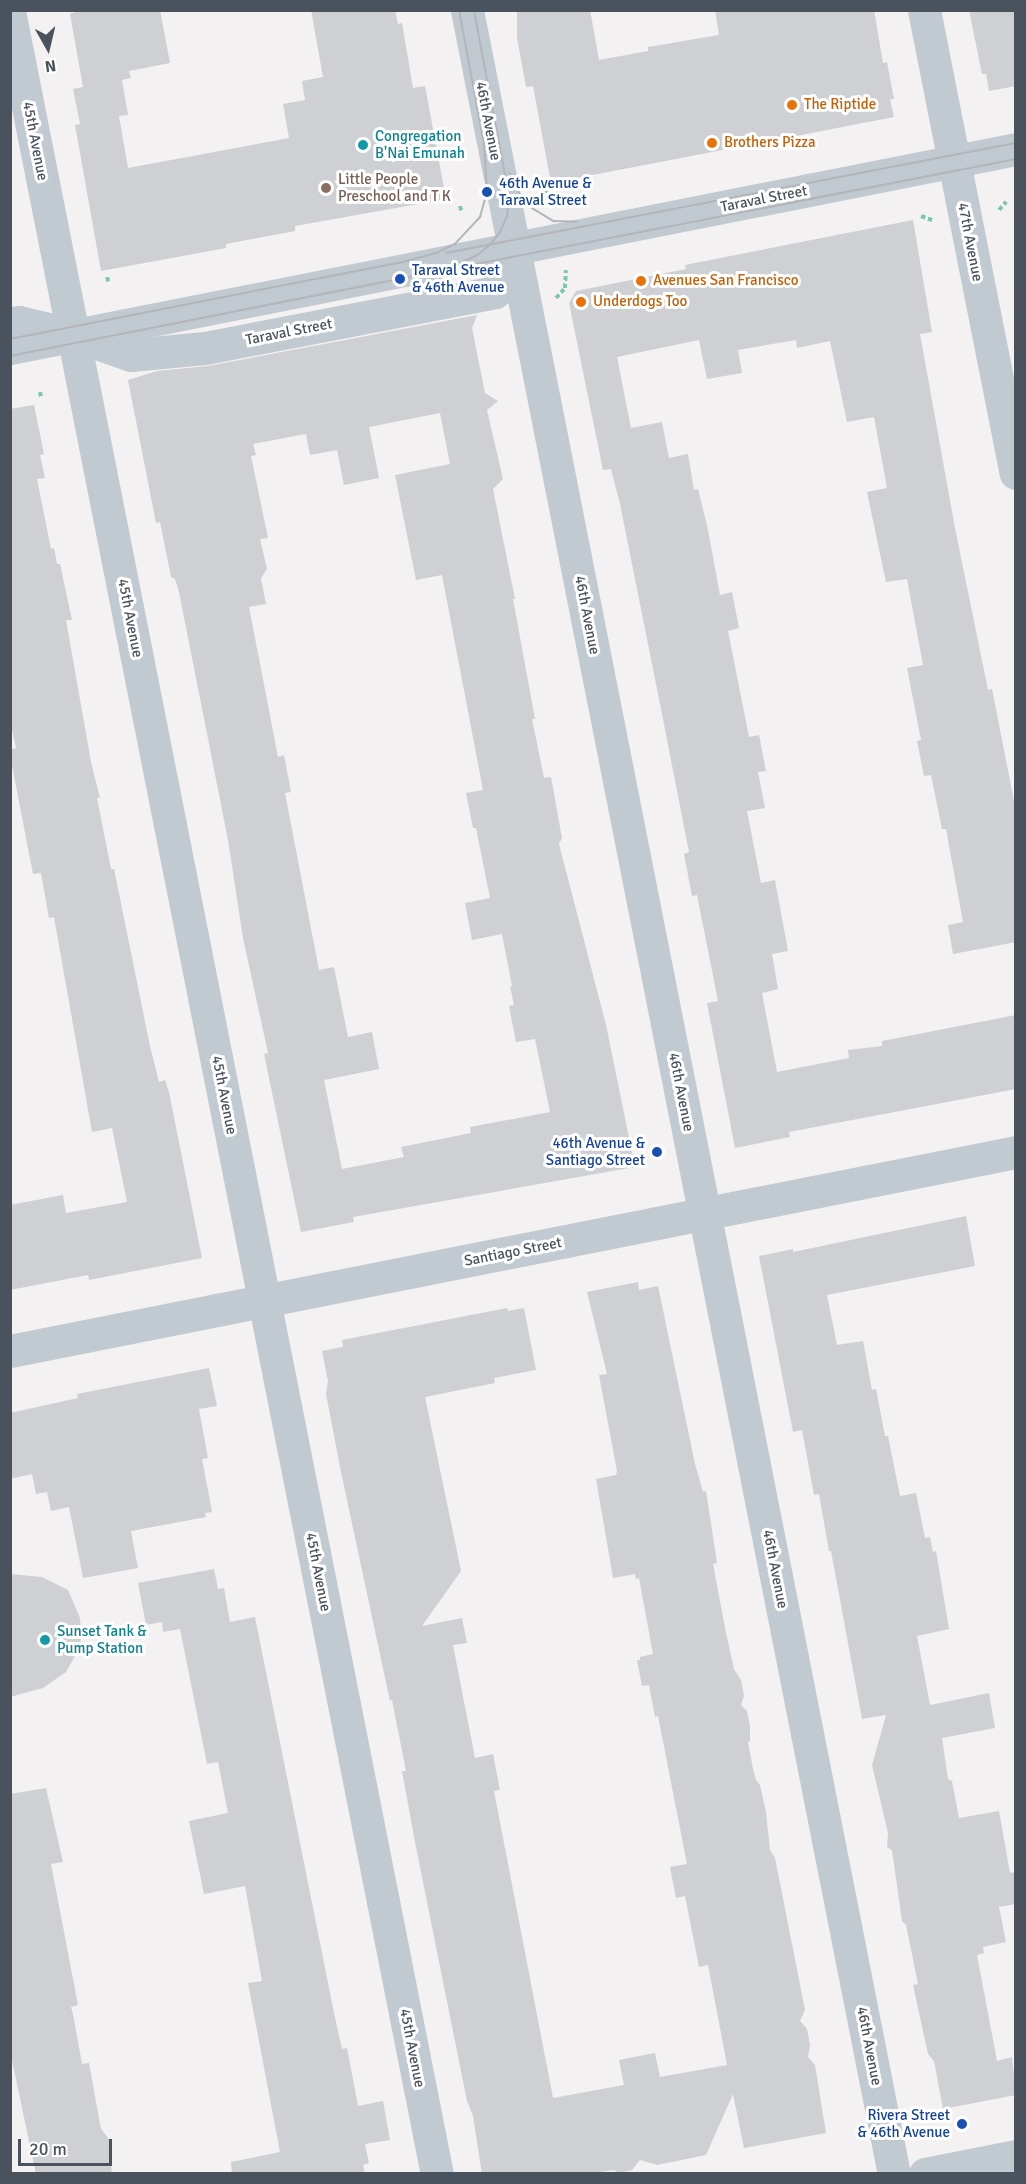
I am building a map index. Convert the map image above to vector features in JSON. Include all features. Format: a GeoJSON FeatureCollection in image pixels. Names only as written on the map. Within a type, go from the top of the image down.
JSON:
{"type":"FeatureCollection","features":[{"type":"Feature","properties":{"kind":"street","name":"46th Avenue"},"geometry":{"type":"LineString","coordinates":[[466,10],[894,2174]]}},
{"type":"Feature","properties":{"kind":"street","name":"47th Avenue"},"geometry":{"type":"LineString","coordinates":[[924,10],[1016,473]]}},
{"type":"Feature","properties":{"kind":"street","name":"45th Avenue"},"geometry":{"type":"LineString","coordinates":[[10,16],[437,2174]]}},
{"type":"Feature","properties":{"kind":"street","name":"Taraval Street"},"geometry":{"type":"LineString","coordinates":[[10,348],[1016,149]]}},
{"type":"Feature","properties":{"kind":"street","name":"Taraval Street"},"geometry":{"type":"LineString","coordinates":[[10,322],[19,321],[74,335]]}},
{"type":"Feature","properties":{"kind":"street","name":"Santiago Street"},"geometry":{"type":"LineString","coordinates":[[10,1351],[1016,1152]]}},
{"type":"Feature","properties":{"kind":"street"},"geometry":{"type":"LineString","coordinates":[[925,2174],[1016,2156]]}},
{"type":"Feature","properties":{"kind":"path"},"geometry":{"type":"LineString","coordinates":[[544,189],[548,197]]}},
{"type":"Feature","properties":{"kind":"path"},"geometry":{"type":"LineString","coordinates":[[999,210],[1006,202]]}},
{"type":"Feature","properties":{"kind":"path"},"geometry":{"type":"LineString","coordinates":[[460,206],[462,213]]}},
{"type":"Feature","properties":{"kind":"path"},"geometry":{"type":"LineString","coordinates":[[921,216],[936,221]]}},
{"type":"Feature","properties":{"kind":"path"},"geometry":{"type":"LineString","coordinates":[[556,299],[565,288],[566,269]]}},
{"type":"Feature","properties":{"kind":"path"},"geometry":{"type":"LineString","coordinates":[[107,277],[109,284]]}},
{"type":"Feature","properties":{"kind":"building"},"geometry":{"type":"Polygon","coordinates":[[[82,10],[160,10],[170,63],[129,71],[131,78],[122,80],[128,115],[119,116],[128,168],[289,138],[283,104],[305,100],[302,81],[323,77],[311,10],[395,10],[398,24],[402,23],[413,88],[425,86],[446,199],[295,226],[295,231],[226,244],[226,248],[101,271],[75,125],[80,124],[73,89],[83,87],[70,14],[82,10]]]}},
{"type":"Feature","properties":{"kind":"building"},"geometry":{"type":"Polygon","coordinates":[[[517,10],[590,10],[599,60],[648,51],[648,47],[719,35],[715,10],[874,10],[883,63],[887,62],[894,99],[890,99],[894,117],[551,183],[533,86],[526,87],[517,38],[517,10]]]}},
{"type":"Feature","properties":{"kind":"building"},"geometry":{"type":"Polygon","coordinates":[[[969,10],[1016,10],[1016,86],[989,91],[986,74],[982,74],[969,10]]]}},
{"type":"Feature","properties":{"kind":"building"},"geometry":{"type":"Polygon","coordinates":[[[913,220],[932,332],[920,334],[955,528],[988,690],[992,689],[1016,811],[1016,942],[953,954],[948,925],[963,922],[946,829],[942,829],[931,775],[924,776],[917,741],[921,740],[907,668],[923,665],[907,579],[886,582],[867,492],[887,488],[874,417],[847,422],[830,341],[797,348],[796,340],[738,350],[742,373],[707,379],[699,340],[617,357],[631,428],[662,422],[669,458],[688,454],[694,490],[698,489],[707,525],[720,595],[732,592],[739,628],[728,631],[749,737],[759,735],[766,771],[758,772],[765,808],[747,811],[761,883],[775,880],[788,951],[772,954],[778,989],[762,993],[777,1072],[849,1058],[848,1050],[882,1046],[882,1041],[1016,1015],[1016,1089],[789,1132],[790,1137],[735,1148],[707,1003],[718,1001],[697,895],[692,896],[684,854],[689,852],[661,709],[620,504],[611,469],[603,470],[569,303],[576,291],[686,269],[685,265],[913,220]]]}},
{"type":"Feature","properties":{"kind":"building"},"geometry":{"type":"Polygon","coordinates":[[[477,315],[472,328],[485,393],[498,401],[487,410],[503,479],[493,489],[515,599],[513,599],[535,719],[532,719],[544,778],[551,777],[562,838],[559,844],[606,1025],[635,1167],[353,1217],[354,1222],[301,1232],[264,1054],[268,1053],[243,938],[228,840],[179,592],[175,579],[171,577],[160,522],[156,523],[128,380],[157,371],[208,366],[477,315]],[[440,413],[369,427],[379,478],[344,485],[337,450],[310,455],[306,434],[253,444],[256,455],[251,456],[268,538],[260,539],[267,569],[261,578],[266,604],[249,607],[278,757],[284,755],[291,792],[285,793],[319,970],[334,967],[348,1037],[372,1032],[379,1069],[324,1080],[342,1169],[404,1157],[401,1147],[471,1133],[470,1127],[550,1112],[535,1039],[516,1042],[509,1006],[514,1005],[510,986],[512,986],[502,934],[472,940],[465,903],[490,898],[476,828],[473,828],[466,793],[483,790],[442,575],[416,580],[395,475],[450,464],[440,413]]]}},
{"type":"Feature","properties":{"kind":"building"},"geometry":{"type":"Polygon","coordinates":[[[34,405],[44,454],[40,455],[45,478],[37,479],[51,549],[54,548],[57,564],[60,564],[72,620],[66,620],[91,762],[100,798],[97,798],[150,1046],[159,1082],[165,1080],[169,1092],[202,1258],[89,1280],[88,1275],[10,1290],[10,1205],[63,1195],[66,1213],[127,1202],[112,1128],[92,1132],[54,917],[49,918],[41,873],[33,874],[10,755],[10,750],[16,748],[10,721],[10,409],[34,405]]]}},
{"type":"Feature","properties":{"kind":"building"},"geometry":{"type":"Polygon","coordinates":[[[966,1216],[975,1266],[827,1295],[837,1345],[863,1341],[872,1390],[876,1389],[900,1496],[916,1493],[925,1538],[930,1537],[933,1552],[936,1551],[949,1629],[917,1636],[930,1705],[989,1693],[995,1728],[942,1738],[948,1779],[952,1781],[959,1818],[999,1811],[1010,1873],[1016,1872],[1016,1904],[999,1907],[1006,1942],[983,1947],[984,1953],[977,1955],[997,2061],[1012,2057],[1016,2095],[943,2109],[934,2061],[928,2054],[913,1985],[918,1984],[906,1925],[902,1921],[892,1850],[887,1847],[888,1833],[872,1765],[886,1715],[862,1719],[819,1494],[814,1495],[802,1430],[793,1432],[759,1256],[793,1249],[793,1252],[966,1216]]]}},
{"type":"Feature","properties":{"kind":"building"},"geometry":{"type":"Polygon","coordinates":[[[638,1282],[639,1290],[658,1286],[695,1464],[703,1492],[706,1491],[717,1563],[713,1564],[734,1669],[741,1680],[744,1696],[741,1705],[747,1711],[750,1726],[750,1741],[748,1742],[753,1769],[760,1785],[766,1812],[770,1850],[775,1858],[805,2010],[800,2021],[807,2029],[810,2045],[808,2057],[815,2065],[826,2133],[744,2148],[733,2094],[706,2155],[657,2165],[640,2160],[632,2170],[619,2173],[614,2170],[588,2174],[482,2174],[473,2116],[467,2101],[415,1842],[402,1771],[406,1771],[392,1700],[390,1701],[341,1472],[326,1394],[328,1381],[322,1351],[343,1347],[342,1340],[507,1308],[508,1311],[524,1308],[536,1370],[494,1378],[495,1383],[425,1397],[461,1571],[422,1626],[462,1618],[467,1643],[453,1645],[475,1758],[493,1754],[500,1790],[494,1791],[553,2098],[624,2085],[619,2060],[655,2053],[660,2077],[727,2065],[708,1965],[699,1967],[685,1896],[676,1898],[670,1867],[687,1864],[658,1716],[655,1717],[649,1685],[642,1686],[637,1660],[653,1654],[639,1578],[636,1579],[635,1574],[613,1578],[596,1479],[616,1475],[617,1471],[599,1375],[607,1374],[587,1292],[638,1282]]]}},
{"type":"Feature","properties":{"kind":"building"},"geometry":{"type":"Polygon","coordinates":[[[209,1368],[217,1406],[199,1409],[208,1458],[202,1459],[212,1512],[205,1513],[206,1517],[131,1531],[138,1568],[83,1578],[69,1507],[51,1511],[47,1492],[36,1494],[32,1474],[10,1479],[10,1413],[78,1398],[77,1394],[209,1368]]]}},
{"type":"Feature","properties":{"kind":"building"},"geometry":{"type":"Polygon","coordinates":[[[214,1569],[218,1589],[224,1588],[230,1622],[255,1617],[334,2013],[342,2049],[347,2048],[358,2106],[383,2101],[390,2140],[365,2144],[369,2163],[363,2165],[365,2174],[232,2174],[231,2162],[280,2152],[248,1983],[262,1981],[245,1886],[204,1894],[189,1821],[228,1813],[218,1762],[207,1764],[180,1629],[163,1632],[162,1622],[146,1625],[138,1583],[214,1569]]]}},
{"type":"Feature","properties":{"kind":"building","name":"Sunset Tank & Pump Station"},"geometry":{"type":"Polygon","coordinates":[[[10,1574],[42,1577],[68,1590],[80,1618],[81,1633],[80,1647],[66,1672],[43,1688],[10,1697],[10,1574]]]}},
{"type":"Feature","properties":{"kind":"building"},"geometry":{"type":"Polygon","coordinates":[[[46,1788],[63,1862],[51,1864],[78,2005],[71,2007],[82,2064],[89,2063],[101,2129],[109,2139],[112,2174],[36,2174],[10,2051],[10,1794],[46,1788]]]}},
{"type":"Feature","properties":{"kind":"tram line"},"geometry":{"type":"LineString","coordinates":[[10,339],[399,263],[437,253],[455,244],[480,217],[487,192],[484,144],[459,10]]}},
{"type":"Feature","properties":{"kind":"tram line"},"geometry":{"type":"LineString","coordinates":[[10,356],[443,270],[476,256],[490,245],[500,232],[507,216],[509,196],[474,10]]}},
{"type":"Feature","properties":{"kind":"tram line"},"geometry":{"type":"LineString","coordinates":[[446,253],[1016,143]]}},
{"type":"Feature","properties":{"kind":"tram line"},"geometry":{"type":"LineString","coordinates":[[466,266],[1016,159]]}},
{"type":"Feature","properties":{"kind":"tram line"},"geometry":{"type":"LineString","coordinates":[[510,173],[520,194],[532,208],[554,221],[577,222]]}},
{"type":"Feature","properties":{"kind":"place","name":"The Riptide"},"geometry":{"type":"Point","coordinates":[792,105]}},
{"type":"Feature","properties":{"kind":"place","name":"Brothers Pizza"},"geometry":{"type":"Point","coordinates":[712,143]}},
{"type":"Feature","properties":{"kind":"place","name":"Congregation B'Nai Emunah"},"geometry":{"type":"Point","coordinates":[363,145]}},
{"type":"Feature","properties":{"kind":"place","name":"Little People Preschool and T K"},"geometry":{"type":"Point","coordinates":[326,188]}},
{"type":"Feature","properties":{"kind":"place","name":"46th Avenue & Taraval Street"},"geometry":{"type":"Point","coordinates":[487,192]}},
{"type":"Feature","properties":{"kind":"place","name":"Taraval Street & 46th Avenue"},"geometry":{"type":"Point","coordinates":[400,279]}},
{"type":"Feature","properties":{"kind":"place","name":"Avenues San Francisco"},"geometry":{"type":"Point","coordinates":[641,281]}},
{"type":"Feature","properties":{"kind":"place","name":"Underdogs Too"},"geometry":{"type":"Point","coordinates":[581,302]}},
{"type":"Feature","properties":{"kind":"place","name":"46th Avenue & Santiago Street"},"geometry":{"type":"Point","coordinates":[657,1152]}},
{"type":"Feature","properties":{"kind":"place","name":"Sunset Tank & Pump Station"},"geometry":{"type":"Point","coordinates":[45,1640]}},
{"type":"Feature","properties":{"kind":"place","name":"Rivera Street & 46th Avenue"},"geometry":{"type":"Point","coordinates":[962,2124]}}]}
